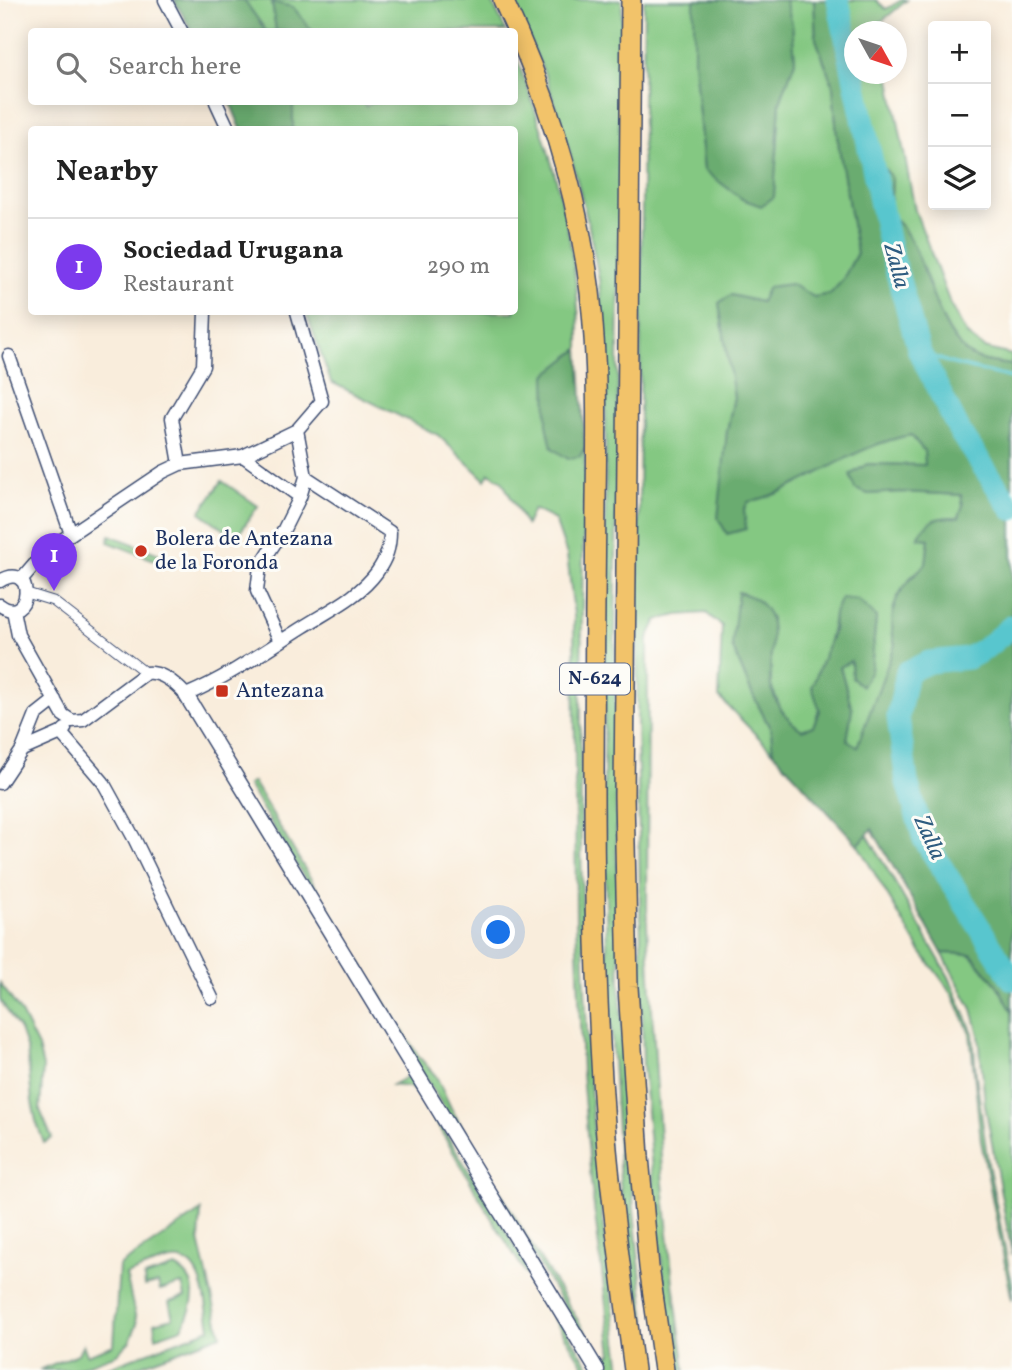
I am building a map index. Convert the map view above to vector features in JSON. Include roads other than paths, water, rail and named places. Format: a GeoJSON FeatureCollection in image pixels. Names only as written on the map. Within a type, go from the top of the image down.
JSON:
{"type":"FeatureCollection","features":[{"type":"Feature","properties":{"kind":"highway","name":"N-624"},"geometry":{"type":"LineString","coordinates":[[503,0],[516,28]]}},
{"type":"Feature","properties":{"kind":"highway","name":"N-624"},"geometry":{"type":"LineString","coordinates":[[631,0],[624,782],[628,960],[639,1157],[649,1267],[664,1370]]}},
{"type":"Feature","properties":{"kind":"highway","name":"N-624"},"geometry":{"type":"LineString","coordinates":[[518,32],[533,65],[568,172],[590,293],[597,435],[594,788],[597,963],[607,1147],[634,1370]]}},
{"type":"Feature","properties":{"kind":"street"},"geometry":{"type":"LineString","coordinates":[[164,0],[180,28]]}},
{"type":"Feature","properties":{"kind":"street"},"geometry":{"type":"LineString","coordinates":[[217,105],[227,126]]}},
{"type":"Feature","properties":{"kind":"street"},"geometry":{"type":"LineString","coordinates":[[180,464],[172,418],[203,366],[205,315]]}},
{"type":"Feature","properties":{"kind":"street"},"geometry":{"type":"LineString","coordinates":[[20,580],[47,550],[163,472],[180,464],[243,456],[297,430],[322,401],[299,315]]}},
{"type":"Feature","properties":{"kind":"street"},"geometry":{"type":"LineString","coordinates":[[9,356],[71,534]]}},
{"type":"Feature","properties":{"kind":"street"},"geometry":{"type":"LineString","coordinates":[[280,641],[257,591],[260,566],[284,529],[300,497],[306,477],[297,430]]}},
{"type":"Feature","properties":{"kind":"street"},"geometry":{"type":"LineString","coordinates":[[243,456],[300,497]]}},
{"type":"Feature","properties":{"kind":"street"},"geometry":{"type":"LineString","coordinates":[[186,695],[215,682],[352,596],[376,573],[390,549],[390,532],[306,477]]}},
{"type":"Feature","properties":{"kind":"street"},"geometry":{"type":"LineString","coordinates":[[0,581],[7,577],[20,580],[26,586],[25,601],[20,607],[6,607],[18,635],[63,715],[72,721],[83,720],[146,673],[152,672],[175,683],[186,695],[597,1370]]}},
{"type":"Feature","properties":{"kind":"street"},"geometry":{"type":"LineString","coordinates":[[27,593],[53,601],[146,673]]}},
{"type":"Feature","properties":{"kind":"street"},"geometry":{"type":"LineString","coordinates":[[0,783],[22,750],[36,715],[55,700]]}},
{"type":"Feature","properties":{"kind":"street"},"geometry":{"type":"LineString","coordinates":[[22,750],[61,733],[72,721]]}},
{"type":"Feature","properties":{"kind":"street"},"geometry":{"type":"LineString","coordinates":[[61,733],[103,782],[135,840],[212,998]]}},
{"type":"Feature","properties":{"kind":"waterway","name":"Zalla"},"geometry":{"type":"LineString","coordinates":[[838,0],[890,248],[919,351],[960,432],[1012,509]]}},
{"type":"Feature","properties":{"kind":"waterway"},"geometry":{"type":"LineString","coordinates":[[919,351],[950,363],[1012,378]]}},
{"type":"Feature","properties":{"kind":"waterway","name":"Zalla"},"geometry":{"type":"LineString","coordinates":[[1012,626],[983,650],[968,658],[929,662],[907,672],[898,717],[907,782],[924,839],[1012,979]]}},
{"type":"Feature","properties":{"kind":"place","name":"Bolera de Antezana de la Foronda"},"geometry":{"type":"Point","coordinates":[141,551]}},
{"type":"Feature","properties":{"kind":"place","name":"Sociedad Urugana"},"geometry":{"type":"Point","coordinates":[54,591]}},
{"type":"Feature","properties":{"kind":"place","name":"Antezana"},"geometry":{"type":"Point","coordinates":[222,691]}}]}
